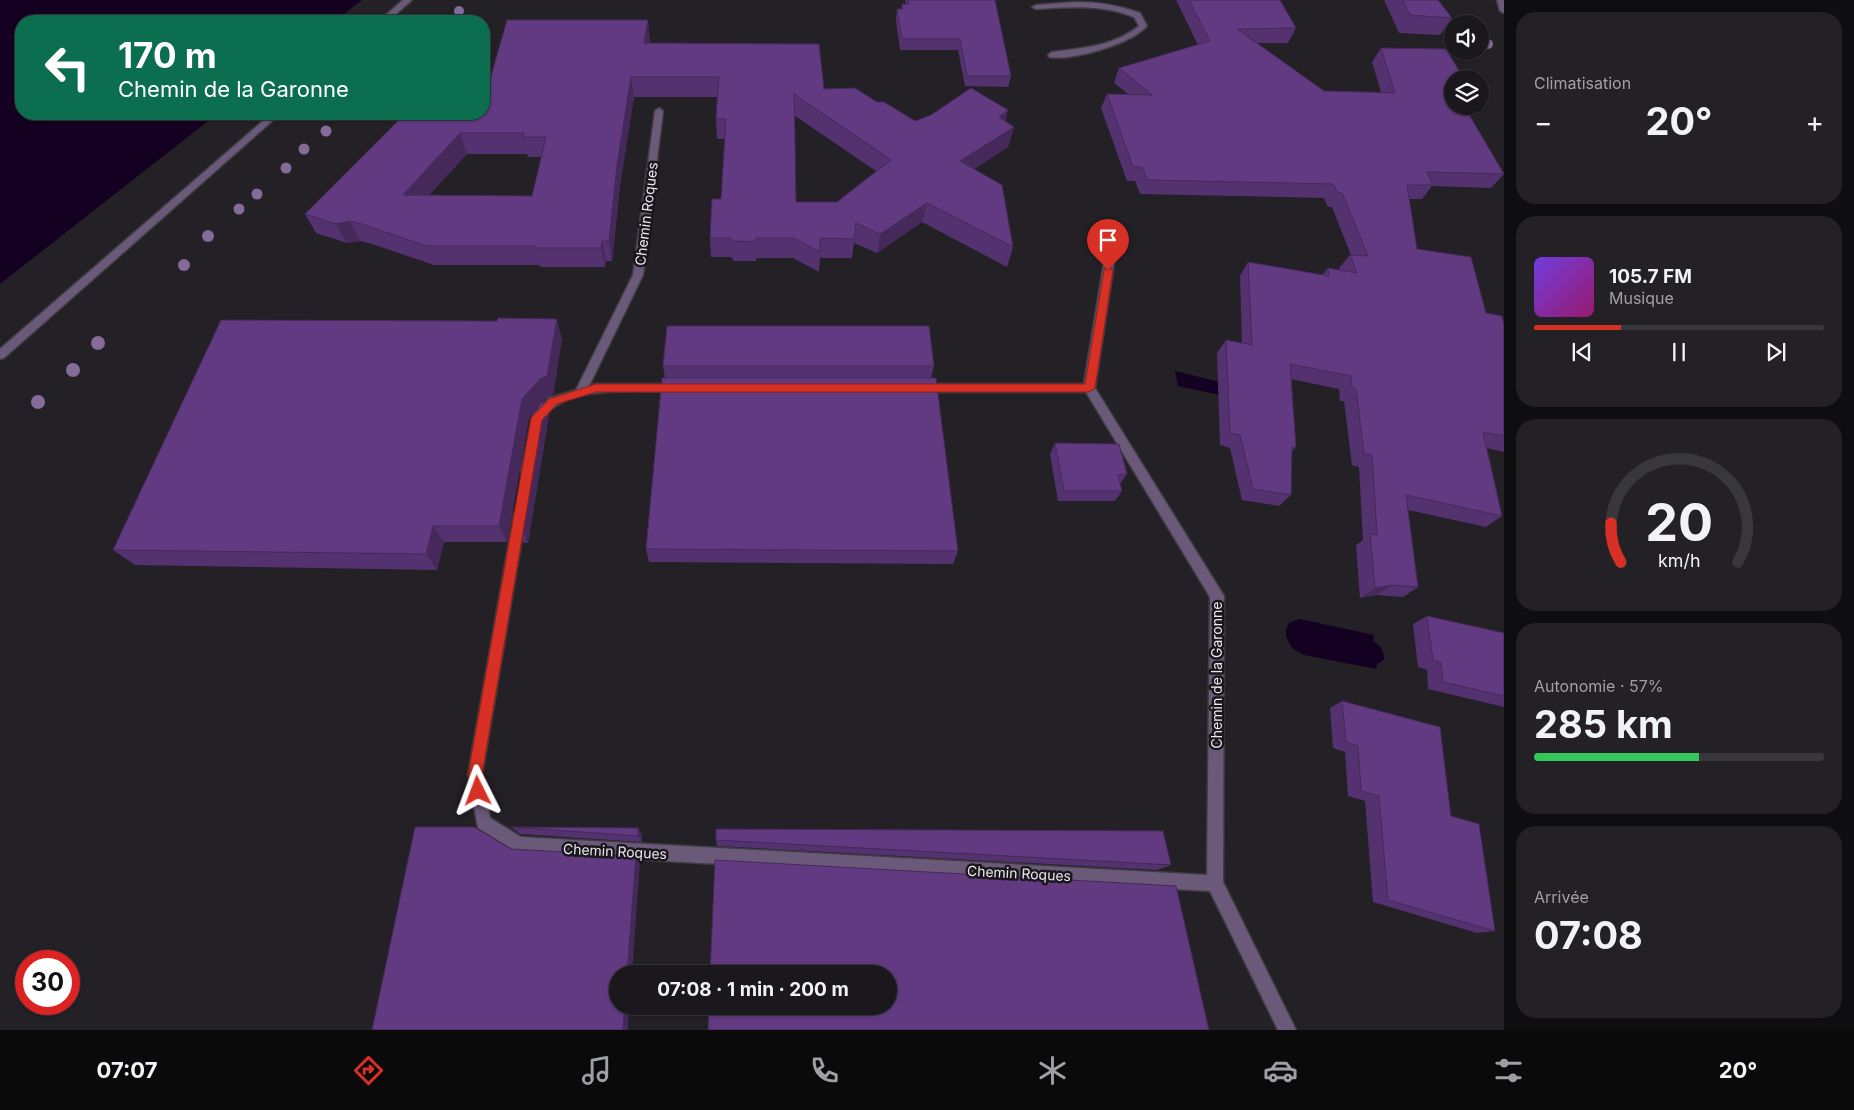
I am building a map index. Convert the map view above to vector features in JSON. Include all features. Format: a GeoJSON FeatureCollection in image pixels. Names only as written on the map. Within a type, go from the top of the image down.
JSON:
{"type":"FeatureCollection","features":[{"type":"Feature","properties":{"kind":"street"},"geometry":{"type":"LineString","coordinates":[[390,15],[408,0]]}},
{"type":"Feature","properties":{"kind":"street"},"geometry":{"type":"LineString","coordinates":[[1501,0],[1504,11]]}},
{"type":"Feature","properties":{"kind":"street"},"geometry":{"type":"LineString","coordinates":[[1036,7],[1092,2],[1118,6],[1137,15],[1142,26],[1134,36],[1105,46],[1052,55]]}},
{"type":"Feature","properties":{"kind":"street","name":"Chemin Roques"},"geometry":{"type":"LineString","coordinates":[[580,393],[638,275],[659,111]]}},
{"type":"Feature","properties":{"kind":"street"},"geometry":{"type":"LineString","coordinates":[[0,355],[269,120]]}},
{"type":"Feature","properties":{"kind":"street"},"geometry":{"type":"LineString","coordinates":[[902,388],[1089,388],[1111,250]]}},
{"type":"Feature","properties":{"kind":"street","name":"Chemin Roques"},"geometry":{"type":"LineString","coordinates":[[695,388],[596,388],[553,402],[537,418],[475,775],[483,823],[519,845],[1215,884]]}},
{"type":"Feature","properties":{"kind":"street","name":"Chemin de la Garonne"},"geometry":{"type":"LineString","coordinates":[[1089,388],[1217,596],[1215,884],[1287,1030]]}},
{"type":"Feature","properties":{"kind":"shaded area"},"geometry":{"type":"Polygon","coordinates":[[[0,0],[362,0],[343,15],[15,15],[15,120],[209,120],[0,284],[0,0]]]}},
{"type":"Feature","properties":{"kind":"shaded area"},"geometry":{"type":"Polygon","coordinates":[[[1175,371],[1220,382],[1220,395],[1178,386],[1175,371]]]}},
{"type":"Feature","properties":{"kind":"shaded area"},"geometry":{"type":"Polygon","coordinates":[[[1300,619],[1374,635],[1373,641],[1382,649],[1384,660],[1377,664],[1376,669],[1304,655],[1292,648],[1286,637],[1289,623],[1300,619]]]}},
{"type":"Feature","properties":{"kind":"building"},"geometry":{"type":"Polygon","coordinates":[[[908,0],[995,0],[1011,76],[967,76],[960,39],[902,39],[897,9],[903,9],[902,4],[909,4],[908,0]]]}},
{"type":"Feature","properties":{"kind":"building"},"geometry":{"type":"Polygon","coordinates":[[[1189,0],[1280,0],[1296,28],[1237,29],[1324,91],[1395,93],[1381,48],[1444,49],[1444,60],[1453,60],[1459,70],[1444,70],[1444,115],[1469,115],[1504,174],[1427,172],[1433,185],[1407,185],[1417,249],[1471,257],[1486,313],[1502,316],[1504,325],[1504,436],[1483,432],[1502,516],[1406,495],[1418,587],[1392,585],[1375,588],[1370,534],[1377,535],[1372,455],[1364,454],[1356,389],[1352,388],[1351,376],[1290,364],[1296,447],[1292,447],[1291,495],[1253,489],[1240,435],[1230,433],[1226,340],[1252,345],[1248,262],[1329,276],[1328,268],[1357,273],[1350,255],[1368,256],[1342,193],[1338,193],[1333,184],[1147,180],[1142,167],[1133,167],[1107,94],[1152,95],[1119,68],[1210,41],[1189,0]]]}},
{"type":"Feature","properties":{"kind":"building"},"geometry":{"type":"Polygon","coordinates":[[[1403,0],[1438,0],[1450,15],[1444,15],[1444,17],[1410,15],[1403,0]]]}},
{"type":"Feature","properties":{"kind":"building"},"geometry":{"type":"Polygon","coordinates":[[[507,20],[648,20],[644,43],[819,44],[824,89],[855,88],[877,102],[884,102],[915,121],[931,115],[971,88],[1008,110],[999,117],[1014,127],[960,161],[1002,185],[1013,247],[927,203],[880,234],[856,223],[854,239],[820,238],[820,252],[794,238],[756,238],[756,242],[734,241],[731,238],[710,238],[712,199],[721,199],[726,119],[716,119],[719,77],[631,77],[617,165],[609,241],[602,241],[601,248],[426,246],[362,224],[350,221],[336,224],[305,214],[399,120],[490,120],[490,80],[507,20]],[[794,94],[796,202],[837,202],[891,160],[794,94]],[[460,133],[403,195],[532,196],[546,137],[523,137],[524,133],[460,133]]]}},
{"type":"Feature","properties":{"kind":"building"},"geometry":{"type":"Polygon","coordinates":[[[498,318],[557,319],[547,376],[541,378],[522,399],[499,526],[433,526],[426,554],[113,550],[221,320],[497,321],[498,318]]]}},
{"type":"Feature","properties":{"kind":"building"},"geometry":{"type":"Polygon","coordinates":[[[667,326],[929,326],[934,366],[663,366],[667,326]]]}},
{"type":"Feature","properties":{"kind":"building"},"geometry":{"type":"Polygon","coordinates":[[[662,378],[936,378],[958,551],[646,549],[662,378]]]}},
{"type":"Feature","properties":{"kind":"building"},"geometry":{"type":"Polygon","coordinates":[[[544,400],[521,529],[517,529],[539,405],[544,400]]]}},
{"type":"Feature","properties":{"kind":"building"},"geometry":{"type":"Polygon","coordinates":[[[1055,443],[1119,444],[1127,474],[1118,475],[1122,491],[1064,491],[1055,443]]]}},
{"type":"Feature","properties":{"kind":"building"},"geometry":{"type":"Polygon","coordinates":[[[1427,616],[1504,633],[1504,696],[1443,682],[1441,662],[1433,660],[1427,616]]]}},
{"type":"Feature","properties":{"kind":"building"},"geometry":{"type":"Polygon","coordinates":[[[1342,701],[1440,727],[1451,816],[1479,824],[1495,931],[1388,900],[1379,796],[1361,791],[1358,746],[1346,742],[1342,701]]]}},
{"type":"Feature","properties":{"kind":"building"},"geometry":{"type":"Polygon","coordinates":[[[415,827],[474,827],[511,849],[636,856],[628,965],[609,965],[609,1015],[624,1015],[623,1030],[372,1030],[415,827]]]}},
{"type":"Feature","properties":{"kind":"building"},"geometry":{"type":"Polygon","coordinates":[[[511,827],[638,828],[638,836],[511,827]]]}},
{"type":"Feature","properties":{"kind":"building"},"geometry":{"type":"Polygon","coordinates":[[[716,829],[1163,831],[1171,865],[716,840],[716,829]]]}},
{"type":"Feature","properties":{"kind":"building"},"geometry":{"type":"Polygon","coordinates":[[[715,860],[1176,886],[1209,1030],[708,1030],[709,1015],[897,1015],[897,965],[710,965],[715,860]]]}},
{"type":"Feature","properties":{"kind":"route"},"geometry":{"type":"LineString","coordinates":[[478,791],[475,775],[537,418],[553,402],[596,388],[1089,388],[1108,270]]}}]}
